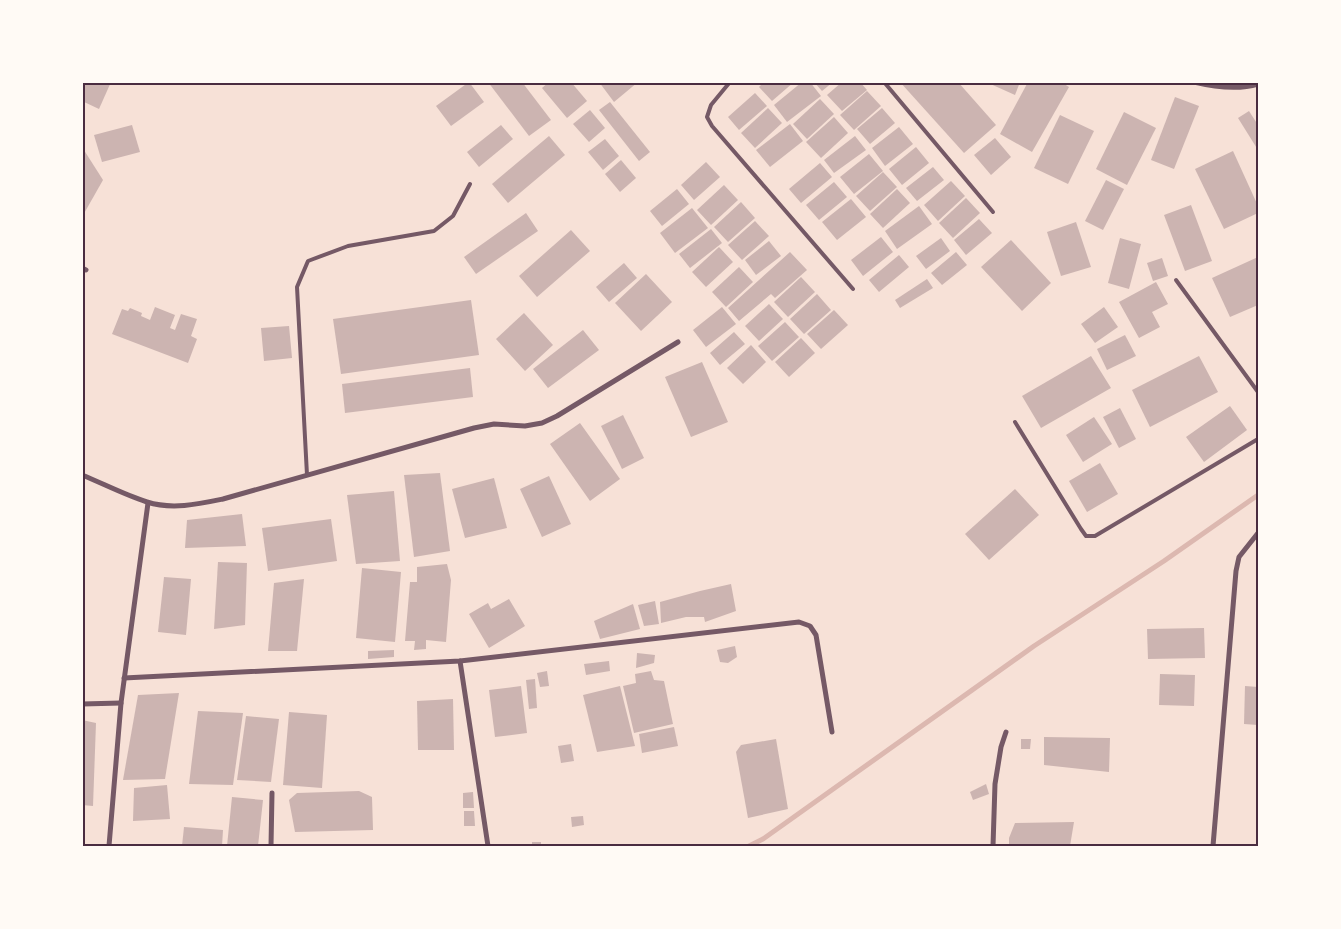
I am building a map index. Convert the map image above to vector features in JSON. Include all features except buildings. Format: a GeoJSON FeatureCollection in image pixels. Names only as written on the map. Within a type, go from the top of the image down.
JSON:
{"type":"FeatureCollection","features":[{"type":"Feature","properties":{"kind":"street"},"geometry":{"type":"LineString","coordinates":[[1194,82],[1238,88],[1258,84]]}},
{"type":"Feature","properties":{"kind":"street"},"geometry":{"type":"LineString","coordinates":[[82,475],[148,503],[194,505],[223,499],[474,428],[494,424],[525,426],[542,423],[557,416],[678,342]]}},
{"type":"Feature","properties":{"kind":"street"},"geometry":{"type":"LineString","coordinates":[[109,846],[121,703],[148,503]]}},
{"type":"Feature","properties":{"kind":"street"},"geometry":{"type":"LineString","coordinates":[[1213,846],[1236,571],[1239,557],[1258,533]]}},
{"type":"Feature","properties":{"kind":"street"},"geometry":{"type":"LineString","coordinates":[[124,678],[460,661],[799,622],[810,626],[816,635],[832,732]]}},
{"type":"Feature","properties":{"kind":"street"},"geometry":{"type":"LineString","coordinates":[[460,661],[488,846]]}},
{"type":"Feature","properties":{"kind":"street"},"geometry":{"type":"LineString","coordinates":[[82,704],[121,703]]}},
{"type":"Feature","properties":{"kind":"street"},"geometry":{"type":"LineString","coordinates":[[993,846],[995,784],[1000,747],[1006,732]]}},
{"type":"Feature","properties":{"kind":"street"},"geometry":{"type":"LineString","coordinates":[[270,846],[272,793]]}},
{"type":"Feature","properties":{"kind":"lane"},"geometry":{"type":"LineString","coordinates":[[730,82],[711,105],[707,116],[712,126],[853,289]]}},
{"type":"Feature","properties":{"kind":"lane"},"geometry":{"type":"LineString","coordinates":[[884,82],[993,212]]}},
{"type":"Feature","properties":{"kind":"lane"},"geometry":{"type":"LineString","coordinates":[[307,475],[297,287],[308,261],[348,246],[434,231],[453,216],[470,184]]}},
{"type":"Feature","properties":{"kind":"lane"},"geometry":{"type":"LineString","coordinates":[[1176,280],[1258,392]]}},
{"type":"Feature","properties":{"kind":"lane"},"geometry":{"type":"LineString","coordinates":[[1015,422],[1086,536],[1095,536],[1258,439]]}},
{"type":"Feature","properties":{"kind":"waterway"},"geometry":{"type":"LineString","coordinates":[[749,846],[763,839],[1034,646],[1164,561],[1258,495]]}}]}
